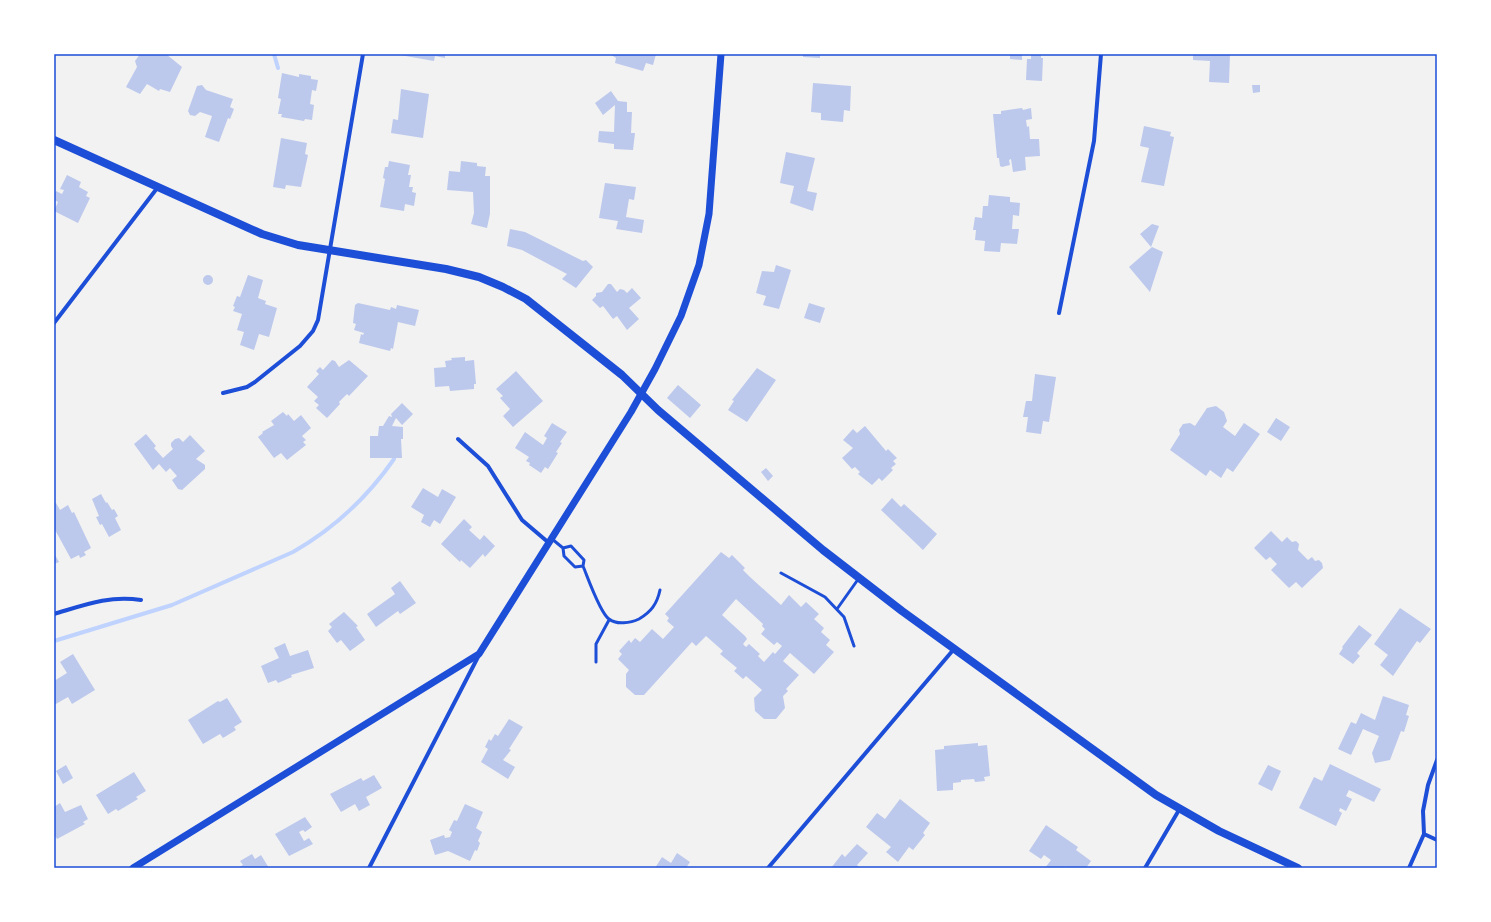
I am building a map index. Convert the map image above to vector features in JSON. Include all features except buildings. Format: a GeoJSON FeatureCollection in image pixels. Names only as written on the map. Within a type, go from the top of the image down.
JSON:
{"type":"FeatureCollection","features":[{"type":"Feature","properties":{"kind":"main road"},"geometry":{"type":"LineString","coordinates":[[54,140],[262,234],[298,245],[446,269],[479,277],[526,299],[547,314],[622,375],[641,394],[746,486],[859,578],[1092,751],[1179,810],[1219,831],[1298,868]]}},
{"type":"Feature","properties":{"kind":"street"},"geometry":{"type":"LineString","coordinates":[[223,393],[251,384],[295,350],[309,336],[320,315],[363,54]]}},
{"type":"Feature","properties":{"kind":"street"},"geometry":{"type":"LineString","coordinates":[[369,868],[479,654],[641,394],[681,316],[698,265],[709,214],[721,54]]}},
{"type":"Feature","properties":{"kind":"street"},"geometry":{"type":"LineString","coordinates":[[1060,313],[1094,141],[1101,54]]}},
{"type":"Feature","properties":{"kind":"street"},"geometry":{"type":"LineString","coordinates":[[54,323],[158,187]]}},
{"type":"Feature","properties":{"kind":"street"},"geometry":{"type":"LineString","coordinates":[[458,439],[488,466],[522,520],[550,541]]}},
{"type":"Feature","properties":{"kind":"street"},"geometry":{"type":"LineString","coordinates":[[54,614],[106,599],[127,598],[141,600]]}},
{"type":"Feature","properties":{"kind":"street"},"geometry":{"type":"LineString","coordinates":[[768,868],[954,649]]}},
{"type":"Feature","properties":{"kind":"street"},"geometry":{"type":"LineString","coordinates":[[133,868],[479,654]]}},
{"type":"Feature","properties":{"kind":"street"},"geometry":{"type":"LineString","coordinates":[[1409,868],[1424,834],[1423,811],[1428,785],[1437,760]]}},
{"type":"Feature","properties":{"kind":"street"},"geometry":{"type":"LineString","coordinates":[[1145,868],[1179,810]]}},
{"type":"Feature","properties":{"kind":"street"},"geometry":{"type":"LineString","coordinates":[[1424,834],[1437,840]]}},
{"type":"Feature","properties":{"kind":"lane"},"geometry":{"type":"LineString","coordinates":[[550,541],[563,548],[571,546],[584,560],[583,566],[602,611],[609,620],[624,623],[645,616],[652,610],[660,590]]}},
{"type":"Feature","properties":{"kind":"lane"},"geometry":{"type":"LineString","coordinates":[[563,548],[564,556],[575,567],[583,566]]}},
{"type":"Feature","properties":{"kind":"lane"},"geometry":{"type":"LineString","coordinates":[[781,573],[825,597],[844,617],[854,646]]}},
{"type":"Feature","properties":{"kind":"lane"},"geometry":{"type":"LineString","coordinates":[[837,609],[859,578]]}},
{"type":"Feature","properties":{"kind":"lane"},"geometry":{"type":"LineString","coordinates":[[596,662],[596,644],[609,620]]}},
{"type":"Feature","properties":{"kind":"waterway"},"geometry":{"type":"LineString","coordinates":[[274,54],[278,68]]}},
{"type":"Feature","properties":{"kind":"waterway"},"geometry":{"type":"LineString","coordinates":[[54,641],[172,605],[293,552],[323,533],[349,511],[373,487],[394,459]]}}]}
